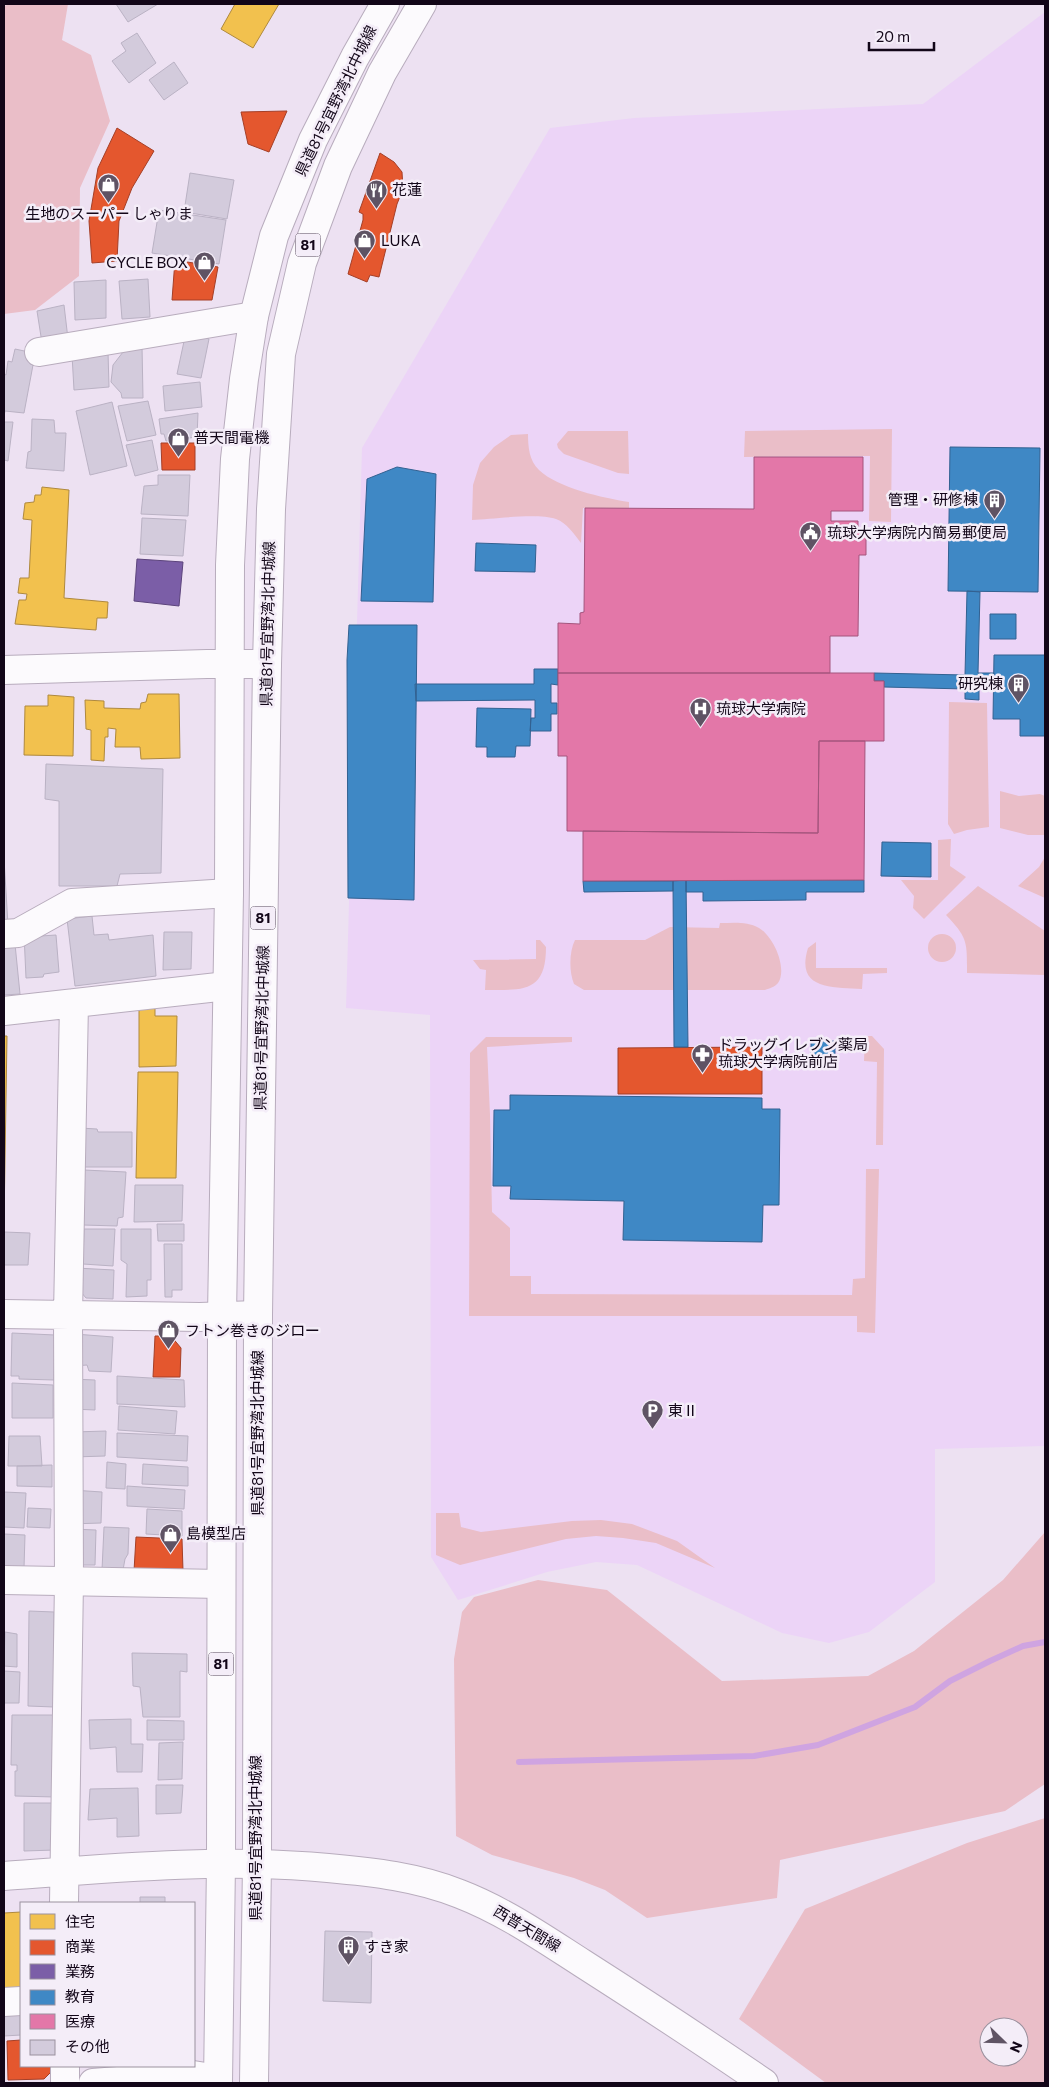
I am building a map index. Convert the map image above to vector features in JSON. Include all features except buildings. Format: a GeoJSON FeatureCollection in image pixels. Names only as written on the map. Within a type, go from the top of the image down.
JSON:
{"type":"FeatureCollection","features":[{"type":"Feature","properties":{"kind":"main road","name":"県道81号宜野湾北中城線"},"geometry":{"type":"LineString","coordinates":[[218,2081],[221,1862],[222,1316],[229,893],[230,565],[235,459],[244,379],[254,316],[274,236],[313,140],[355,57],[385,4]]}},
{"type":"Feature","properties":{"kind":"main road","name":"県道81号宜野湾北中城線"},"geometry":{"type":"LineString","coordinates":[[254,2083],[257,1862],[258,1315],[267,664],[273,458],[281,354],[302,263],[338,166],[382,73],[422,4]]}},
{"type":"Feature","properties":{"kind":"main road"},"geometry":{"type":"LineString","coordinates":[[39,352],[254,316]]}},
{"type":"Feature","properties":{"kind":"main road"},"geometry":{"type":"LineString","coordinates":[[4,670],[230,663],[267,664]]}},
{"type":"Feature","properties":{"kind":"main road"},"geometry":{"type":"LineString","coordinates":[[4,934],[18,932],[72,903],[229,893]]}},
{"type":"Feature","properties":{"kind":"main road"},"geometry":{"type":"LineString","coordinates":[[4,1011],[227,986]]}},
{"type":"Feature","properties":{"kind":"main road"},"geometry":{"type":"LineString","coordinates":[[64,1902],[69,1581],[68,1315],[74,1003]]}},
{"type":"Feature","properties":{"kind":"main road"},"geometry":{"type":"LineString","coordinates":[[4,1314],[258,1315]]}},
{"type":"Feature","properties":{"kind":"main road"},"geometry":{"type":"LineString","coordinates":[[4,1580],[221,1584]]}},
{"type":"Feature","properties":{"kind":"main road","name":"西普天間線"},"geometry":{"type":"LineString","coordinates":[[4,1876],[170,1864],[257,1862],[372,1872],[407,1878],[458,1894],[492,1908],[626,1990],[764,2083]]}},
{"type":"Feature","properties":{"kind":"main road"},"geometry":{"type":"LineString","coordinates":[[4,2002],[20,2001]]}},
{"type":"Feature","properties":{"kind":"main road"},"geometry":{"type":"LineString","coordinates":[[65,2067],[65,2083]]}},
{"type":"Feature","properties":{"kind":"main road"},"geometry":{"type":"LineString","coordinates":[[93,2083],[193,2074],[218,2081]]}},
{"type":"Feature","properties":{"kind":"shaded area"},"geometry":{"type":"Polygon","coordinates":[[[11,4],[68,4],[62,40],[91,55],[110,121],[80,188],[79,276],[35,310],[4,314],[4,6],[11,4]]]}},
{"type":"Feature","properties":{"kind":"shaded area","name":"琉球大学病院"},"geometry":{"type":"Polygon","coordinates":[[[1045,12],[1045,1446],[935,1449],[935,1582],[869,1632],[829,1643],[782,1633],[637,1565],[596,1562],[547,1572],[458,1600],[431,1557],[430,1015],[346,1008],[362,448],[550,128],[634,118],[923,104],[1045,12]]]}},
{"type":"Feature","properties":{"kind":"shaded area"},"geometry":{"type":"Polygon","coordinates":[[[892,429],[891,522],[869,521],[870,456],[744,457],[745,431],[892,429]]]}},
{"type":"Feature","properties":{"kind":"shaded area"},"geometry":{"type":"Polygon","coordinates":[[[568,431],[628,431],[629,474],[618,473],[564,454],[557,444],[568,431]]]}},
{"type":"Feature","properties":{"kind":"shaded area"},"geometry":{"type":"Polygon","coordinates":[[[528,434],[531,458],[539,470],[547,476],[581,491],[629,502],[629,508],[583,508],[581,543],[567,526],[556,519],[548,517],[527,516],[472,520],[473,485],[480,463],[494,447],[511,435],[528,434]]]}},
{"type":"Feature","properties":{"kind":"shaded area"},"geometry":{"type":"Polygon","coordinates":[[[949,702],[987,703],[989,827],[954,834],[948,824],[949,702]]]}},
{"type":"Feature","properties":{"kind":"shaded area"},"geometry":{"type":"Polygon","coordinates":[[[1000,791],[1019,796],[1040,794],[1045,796],[1045,835],[1028,835],[1000,828],[1000,791]]]}},
{"type":"Feature","properties":{"kind":"shaded area"},"geometry":{"type":"Polygon","coordinates":[[[951,839],[950,866],[966,877],[924,919],[913,908],[914,896],[901,880],[938,880],[938,840],[951,839]]]}},
{"type":"Feature","properties":{"kind":"shaded area"},"geometry":{"type":"Polygon","coordinates":[[[1045,857],[1045,898],[1018,886],[1039,867],[1045,857]]]}},
{"type":"Feature","properties":{"kind":"shaded area"},"geometry":{"type":"Polygon","coordinates":[[[978,886],[1045,931],[1045,975],[967,973],[965,941],[959,929],[946,915],[978,886]]]}},
{"type":"Feature","properties":{"kind":"shaded area"},"geometry":{"type":"Polygon","coordinates":[[[720,923],[750,924],[764,932],[774,945],[780,961],[781,977],[777,984],[765,990],[584,990],[574,984],[570,962],[575,940],[645,940],[670,927],[719,928],[720,923]]]}},
{"type":"Feature","properties":{"kind":"shaded area"},"geometry":{"type":"Polygon","coordinates":[[[942,934],[952,938],[956,948],[952,958],[942,962],[932,958],[928,948],[932,938],[942,934]]]}},
{"type":"Feature","properties":{"kind":"shaded area"},"geometry":{"type":"Polygon","coordinates":[[[536,940],[540,940],[546,947],[545,962],[542,973],[537,981],[521,989],[485,990],[486,970],[480,969],[473,960],[536,959],[536,940]]]}},
{"type":"Feature","properties":{"kind":"shaded area"},"geometry":{"type":"Polygon","coordinates":[[[816,942],[816,968],[887,968],[887,973],[863,974],[862,989],[839,988],[819,984],[811,979],[805,962],[808,948],[816,942]]]}},
{"type":"Feature","properties":{"kind":"shaded area"},"geometry":{"type":"Polygon","coordinates":[[[865,1036],[872,1036],[884,1049],[883,1145],[876,1145],[877,1062],[864,1061],[865,1036]]]}},
{"type":"Feature","properties":{"kind":"shaded area"},"geometry":{"type":"Polygon","coordinates":[[[486,1037],[572,1037],[572,1042],[487,1047],[492,1212],[510,1228],[510,1276],[531,1276],[531,1294],[852,1295],[853,1279],[865,1278],[866,1169],[879,1169],[875,1333],[857,1332],[857,1316],[469,1316],[470,1053],[486,1037]]]}},
{"type":"Feature","properties":{"kind":"shaded area"},"geometry":{"type":"Polygon","coordinates":[[[436,1513],[459,1513],[461,1527],[481,1532],[572,1521],[601,1520],[632,1524],[677,1541],[715,1568],[656,1543],[596,1536],[566,1539],[460,1565],[436,1555],[436,1513]]]}},
{"type":"Feature","properties":{"kind":"shaded area"},"geometry":{"type":"Polygon","coordinates":[[[1045,1532],[1045,1784],[1005,1811],[780,1860],[777,1898],[647,1918],[605,1890],[574,1878],[492,1855],[456,1836],[454,1659],[462,1612],[474,1597],[538,1580],[607,1590],[722,1681],[868,1676],[914,1651],[1003,1580],[1045,1532]]]}},
{"type":"Feature","properties":{"kind":"shaded area"},"geometry":{"type":"Polygon","coordinates":[[[1045,1818],[1045,2083],[826,2083],[739,2019],[805,1909],[967,1843],[1045,1818]]]}},
{"type":"Feature","properties":{"kind":"waterway"},"geometry":{"type":"LineString","coordinates":[[519,1762],[754,1756],[818,1745],[915,1707],[950,1681],[1023,1646],[1045,1642]]}},
{"type":"Feature","properties":{"kind":"place","name":"生地のスーパー しゃりま"},"geometry":{"type":"Point","coordinates":[109,204]}},
{"type":"Feature","properties":{"kind":"place","name":"花蓮"},"geometry":{"type":"Point","coordinates":[376,209]}},
{"type":"Feature","properties":{"kind":"place","name":"LUKA"},"geometry":{"type":"Point","coordinates":[365,260]}},
{"type":"Feature","properties":{"kind":"place","name":"CYCLE BOX"},"geometry":{"type":"Point","coordinates":[204,282]}},
{"type":"Feature","properties":{"kind":"place","name":"普天間電機"},"geometry":{"type":"Point","coordinates":[178,457]}},
{"type":"Feature","properties":{"kind":"place","name":"管理・研修棟"},"geometry":{"type":"Point","coordinates":[994,519]}},
{"type":"Feature","properties":{"kind":"place","name":"琉球大学病院内簡易郵便局"},"geometry":{"type":"Point","coordinates":[811,552]}},
{"type":"Feature","properties":{"kind":"place","name":"研究棟"},"geometry":{"type":"Point","coordinates":[1019,703]}},
{"type":"Feature","properties":{"kind":"place","name":"琉球大学病院"},"geometry":{"type":"Point","coordinates":[700,728]}},
{"type":"Feature","properties":{"kind":"place","name":"ドラッグイレブン薬局 琉球大学病院前店"},"geometry":{"type":"Point","coordinates":[702,1073]}},
{"type":"Feature","properties":{"kind":"place","name":"フトン巻きのジロー"},"geometry":{"type":"Point","coordinates":[169,1350]}},
{"type":"Feature","properties":{"kind":"place","name":"東Ⅱ"},"geometry":{"type":"Point","coordinates":[652,1430]}},
{"type":"Feature","properties":{"kind":"place","name":"島模型店"},"geometry":{"type":"Point","coordinates":[170,1553]}},
{"type":"Feature","properties":{"kind":"place","name":"すき家"},"geometry":{"type":"Point","coordinates":[348,1966]}}]}
